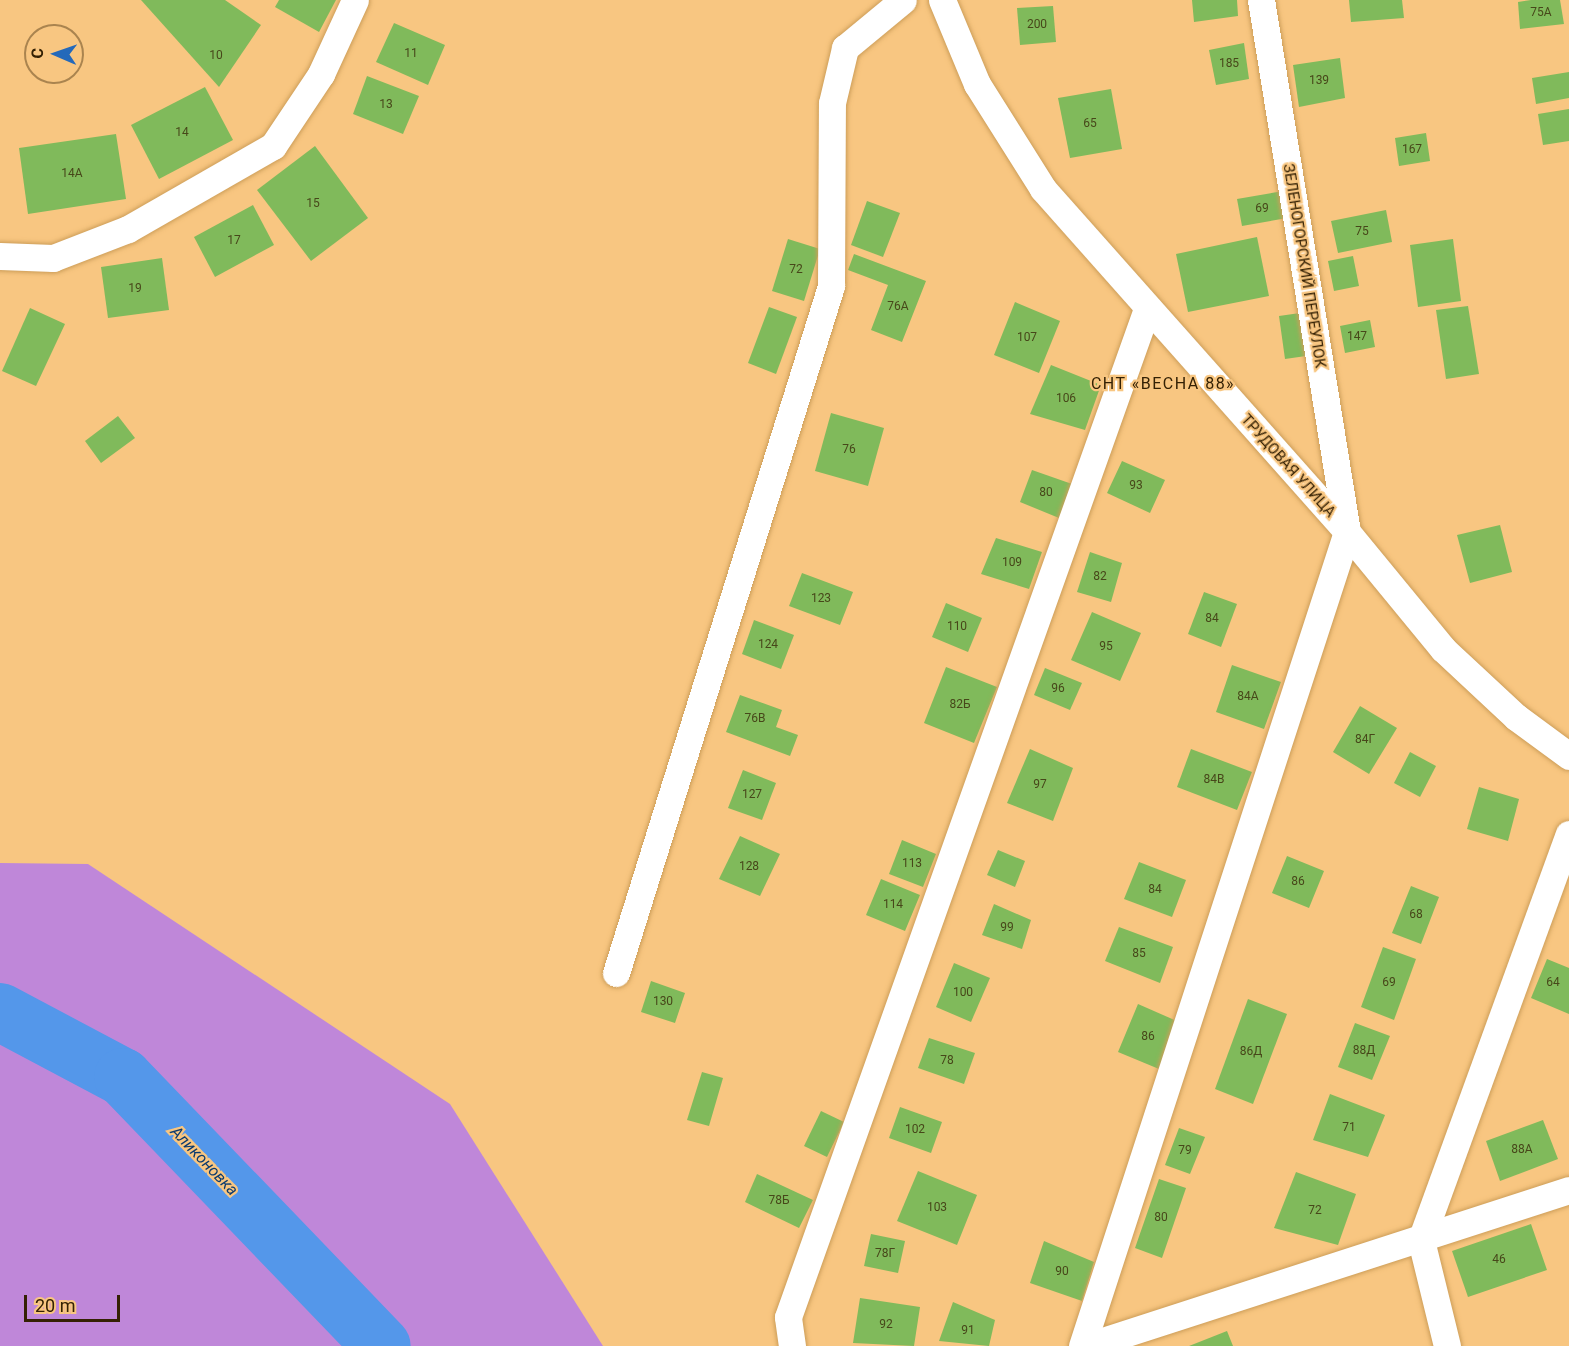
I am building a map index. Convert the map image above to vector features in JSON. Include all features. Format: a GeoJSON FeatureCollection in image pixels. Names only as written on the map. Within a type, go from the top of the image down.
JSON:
{"type":"FeatureCollection","features":[{"type":"Feature","properties":{"kind":"street"},"geometry":{"type":"LineString","coordinates":[[0,255],[53,258],[128,229],[273,146],[321,74],[355,0]]}},
{"type":"Feature","properties":{"kind":"street"},"geometry":{"type":"LineString","coordinates":[[616,973],[831,286],[832,103],[845,48],[903,0]]}},
{"type":"Feature","properties":{"kind":"street","name":"ТРУДОВАЯ УЛИЦА"},"geometry":{"type":"LineString","coordinates":[[942,0],[977,84],[1043,189],[1347,532],[1443,650],[1516,717],[1569,756]]}},
{"type":"Feature","properties":{"kind":"street","name":"ЗЕЛЕНОГОРСКИЙ ПЕРЕУЛОК"},"geometry":{"type":"LineString","coordinates":[[1261,0],[1347,532]]}},
{"type":"Feature","properties":{"kind":"street"},"geometry":{"type":"LineString","coordinates":[[792,1346],[788,1317],[1147,309]]}},
{"type":"Feature","properties":{"kind":"street"},"geometry":{"type":"LineString","coordinates":[[1082,1346],[1347,532]]}},
{"type":"Feature","properties":{"kind":"street"},"geometry":{"type":"LineString","coordinates":[[1447,1346],[1422,1240],[1569,834]]}},
{"type":"Feature","properties":{"kind":"street"},"geometry":{"type":"LineString","coordinates":[[1088,1346],[1422,1240],[1569,1190]]}},
{"type":"Feature","properties":{"kind":"shaded area"},"geometry":{"type":"Polygon","coordinates":[[[0,863],[88,864],[450,1104],[603,1346],[0,1346],[0,863]]]}},
{"type":"Feature","properties":{"kind":"building"},"geometry":{"type":"Polygon","coordinates":[[[141,0],[225,0],[261,25],[219,87],[141,0]]]}},
{"type":"Feature","properties":{"kind":"building"},"geometry":{"type":"Polygon","coordinates":[[[279,0],[336,0],[319,32],[275,7],[279,0]]]}},
{"type":"Feature","properties":{"kind":"building"},"geometry":{"type":"Polygon","coordinates":[[[1192,0],[1237,0],[1238,16],[1194,22],[1192,0]]]}},
{"type":"Feature","properties":{"kind":"building"},"geometry":{"type":"Polygon","coordinates":[[[1349,0],[1402,0],[1404,18],[1351,22],[1349,0]]]}},
{"type":"Feature","properties":{"kind":"building"},"geometry":{"type":"Polygon","coordinates":[[[1560,0],[1564,24],[1520,29],[1518,2],[1560,0]]]}},
{"type":"Feature","properties":{"kind":"building"},"geometry":{"type":"Polygon","coordinates":[[[1053,6],[1056,42],[1020,45],[1017,8],[1053,6]]]}},
{"type":"Feature","properties":{"kind":"building"},"geometry":{"type":"Polygon","coordinates":[[[394,23],[445,45],[428,85],[376,62],[394,23]]]}},
{"type":"Feature","properties":{"kind":"building"},"geometry":{"type":"Polygon","coordinates":[[[1244,43],[1249,79],[1216,85],[1209,50],[1244,43]]]}},
{"type":"Feature","properties":{"kind":"building"},"geometry":{"type":"Polygon","coordinates":[[[1340,58],[1345,98],[1299,107],[1293,65],[1340,58]]]}},
{"type":"Feature","properties":{"kind":"building"},"geometry":{"type":"Polygon","coordinates":[[[1569,72],[1569,98],[1536,104],[1532,78],[1569,72]]]}},
{"type":"Feature","properties":{"kind":"building"},"geometry":{"type":"Polygon","coordinates":[[[367,76],[419,96],[403,134],[353,114],[367,76]]]}},
{"type":"Feature","properties":{"kind":"building"},"geometry":{"type":"Polygon","coordinates":[[[205,87],[233,140],[159,179],[131,125],[205,87]]]}},
{"type":"Feature","properties":{"kind":"building"},"geometry":{"type":"Polygon","coordinates":[[[1111,89],[1122,149],[1070,158],[1058,98],[1111,89]]]}},
{"type":"Feature","properties":{"kind":"building"},"geometry":{"type":"Polygon","coordinates":[[[1569,109],[1569,141],[1543,145],[1538,114],[1569,109]]]}},
{"type":"Feature","properties":{"kind":"building"},"geometry":{"type":"Polygon","coordinates":[[[1426,133],[1430,161],[1399,166],[1395,138],[1426,133]]]}},
{"type":"Feature","properties":{"kind":"building"},"geometry":{"type":"Polygon","coordinates":[[[116,134],[126,199],[28,214],[19,148],[116,134]]]}},
{"type":"Feature","properties":{"kind":"building"},"geometry":{"type":"Polygon","coordinates":[[[315,146],[368,218],[311,261],[257,190],[315,146]]]}},
{"type":"Feature","properties":{"kind":"building"},"geometry":{"type":"Polygon","coordinates":[[[1283,191],[1287,218],[1242,226],[1237,199],[1283,191]]]}},
{"type":"Feature","properties":{"kind":"building"},"geometry":{"type":"Polygon","coordinates":[[[867,201],[900,213],[883,257],[851,245],[867,201]]]}},
{"type":"Feature","properties":{"kind":"building"},"geometry":{"type":"Polygon","coordinates":[[[253,205],[274,245],[215,277],[194,237],[253,205]]]}},
{"type":"Feature","properties":{"kind":"building"},"geometry":{"type":"Polygon","coordinates":[[[1386,210],[1392,242],[1338,253],[1331,221],[1386,210]]]}},
{"type":"Feature","properties":{"kind":"building"},"geometry":{"type":"Polygon","coordinates":[[[1257,237],[1269,296],[1188,312],[1176,254],[1257,237]]]}},
{"type":"Feature","properties":{"kind":"building"},"geometry":{"type":"Polygon","coordinates":[[[788,239],[820,249],[804,301],[772,291],[788,239]]]}},
{"type":"Feature","properties":{"kind":"building"},"geometry":{"type":"Polygon","coordinates":[[[1453,239],[1461,301],[1418,307],[1410,245],[1453,239]]]}},
{"type":"Feature","properties":{"kind":"building"},"geometry":{"type":"Polygon","coordinates":[[[854,254],[926,281],[902,342],[871,330],[888,285],[848,270],[854,254]]]}},
{"type":"Feature","properties":{"kind":"building"},"geometry":{"type":"Polygon","coordinates":[[[1353,256],[1359,286],[1334,291],[1328,261],[1353,256]]]}},
{"type":"Feature","properties":{"kind":"building"},"geometry":{"type":"Polygon","coordinates":[[[162,258],[169,310],[108,318],[101,267],[162,258]]]}},
{"type":"Feature","properties":{"kind":"building"},"geometry":{"type":"Polygon","coordinates":[[[1015,302],[1060,321],[1039,373],[994,355],[1015,302]]]}},
{"type":"Feature","properties":{"kind":"building"},"geometry":{"type":"Polygon","coordinates":[[[1468,306],[1479,374],[1446,379],[1436,310],[1468,306]]]}},
{"type":"Feature","properties":{"kind":"building"},"geometry":{"type":"Polygon","coordinates":[[[769,307],[797,317],[776,374],[748,363],[769,307]]]}},
{"type":"Feature","properties":{"kind":"building"},"geometry":{"type":"Polygon","coordinates":[[[30,308],[65,324],[36,386],[2,371],[30,308]]]}},
{"type":"Feature","properties":{"kind":"building"},"geometry":{"type":"Polygon","coordinates":[[[1300,313],[1306,356],[1285,359],[1279,316],[1300,313]]]}},
{"type":"Feature","properties":{"kind":"building"},"geometry":{"type":"Polygon","coordinates":[[[1370,320],[1375,347],[1345,353],[1340,326],[1370,320]]]}},
{"type":"Feature","properties":{"kind":"building"},"geometry":{"type":"Polygon","coordinates":[[[1051,365],[1101,385],[1085,430],[1030,414],[1051,365]]]}},
{"type":"Feature","properties":{"kind":"building"},"geometry":{"type":"Polygon","coordinates":[[[831,413],[884,428],[868,486],[815,471],[831,413]]]}},
{"type":"Feature","properties":{"kind":"building"},"geometry":{"type":"Polygon","coordinates":[[[118,416],[135,438],[101,463],[85,441],[118,416]]]}},
{"type":"Feature","properties":{"kind":"building"},"geometry":{"type":"Polygon","coordinates":[[[1122,461],[1165,480],[1150,513],[1107,493],[1122,461]]]}},
{"type":"Feature","properties":{"kind":"building"},"geometry":{"type":"Polygon","coordinates":[[[1032,470],[1072,484],[1059,518],[1020,502],[1032,470]]]}},
{"type":"Feature","properties":{"kind":"building"},"geometry":{"type":"Polygon","coordinates":[[[1500,525],[1512,572],[1470,583],[1457,535],[1500,525]]]}},
{"type":"Feature","properties":{"kind":"building"},"geometry":{"type":"Polygon","coordinates":[[[996,538],[1042,552],[1029,589],[981,574],[996,538]]]}},
{"type":"Feature","properties":{"kind":"building"},"geometry":{"type":"Polygon","coordinates":[[[1090,552],[1122,563],[1111,602],[1077,592],[1090,552]]]}},
{"type":"Feature","properties":{"kind":"building"},"geometry":{"type":"Polygon","coordinates":[[[802,573],[853,592],[840,625],[789,606],[802,573]]]}},
{"type":"Feature","properties":{"kind":"building"},"geometry":{"type":"Polygon","coordinates":[[[1204,592],[1237,604],[1221,647],[1188,634],[1204,592]]]}},
{"type":"Feature","properties":{"kind":"building"},"geometry":{"type":"Polygon","coordinates":[[[946,603],[982,618],[968,652],[932,637],[946,603]]]}},
{"type":"Feature","properties":{"kind":"building"},"geometry":{"type":"Polygon","coordinates":[[[1092,612],[1141,633],[1120,681],[1071,660],[1092,612]]]}},
{"type":"Feature","properties":{"kind":"building"},"geometry":{"type":"Polygon","coordinates":[[[754,620],[794,635],[781,669],[742,654],[754,620]]]}},
{"type":"Feature","properties":{"kind":"building"},"geometry":{"type":"Polygon","coordinates":[[[1232,665],[1281,682],[1264,729],[1216,712],[1232,665]]]}},
{"type":"Feature","properties":{"kind":"building"},"geometry":{"type":"Polygon","coordinates":[[[946,667],[997,687],[974,743],[924,723],[946,667]]]}},
{"type":"Feature","properties":{"kind":"building"},"geometry":{"type":"Polygon","coordinates":[[[1045,668],[1082,683],[1070,710],[1034,695],[1045,668]]]}},
{"type":"Feature","properties":{"kind":"building"},"geometry":{"type":"Polygon","coordinates":[[[740,695],[782,710],[776,727],[798,735],[790,756],[726,732],[740,695]]]}},
{"type":"Feature","properties":{"kind":"building"},"geometry":{"type":"Polygon","coordinates":[[[1360,706],[1397,728],[1369,774],[1333,752],[1360,706]]]}},
{"type":"Feature","properties":{"kind":"building"},"geometry":{"type":"Polygon","coordinates":[[[1030,749],[1073,768],[1053,821],[1007,803],[1030,749]]]}},
{"type":"Feature","properties":{"kind":"building"},"geometry":{"type":"Polygon","coordinates":[[[1191,749],[1252,772],[1237,810],[1177,787],[1191,749]]]}},
{"type":"Feature","properties":{"kind":"building"},"geometry":{"type":"Polygon","coordinates":[[[1410,752],[1436,766],[1420,797],[1394,783],[1410,752]]]}},
{"type":"Feature","properties":{"kind":"building"},"geometry":{"type":"Polygon","coordinates":[[[743,770],[776,783],[762,820],[728,808],[743,770]]]}},
{"type":"Feature","properties":{"kind":"building"},"geometry":{"type":"Polygon","coordinates":[[[1479,787],[1519,799],[1508,841],[1467,829],[1479,787]]]}},
{"type":"Feature","properties":{"kind":"building"},"geometry":{"type":"Polygon","coordinates":[[[740,836],[780,854],[760,896],[719,879],[740,836]]]}},
{"type":"Feature","properties":{"kind":"building"},"geometry":{"type":"Polygon","coordinates":[[[902,840],[936,854],[923,887],[889,874],[902,840]]]}},
{"type":"Feature","properties":{"kind":"building"},"geometry":{"type":"Polygon","coordinates":[[[998,850],[1025,861],[1015,887],[987,875],[998,850]]]}},
{"type":"Feature","properties":{"kind":"building"},"geometry":{"type":"Polygon","coordinates":[[[1287,856],[1324,871],[1309,908],[1272,893],[1287,856]]]}},
{"type":"Feature","properties":{"kind":"building"},"geometry":{"type":"Polygon","coordinates":[[[1139,862],[1186,880],[1172,917],[1124,899],[1139,862]]]}},
{"type":"Feature","properties":{"kind":"building"},"geometry":{"type":"Polygon","coordinates":[[[881,879],[920,895],[905,931],[866,915],[881,879]]]}},
{"type":"Feature","properties":{"kind":"building"},"geometry":{"type":"Polygon","coordinates":[[[1411,886],[1439,897],[1421,944],[1392,933],[1411,886]]]}},
{"type":"Feature","properties":{"kind":"building"},"geometry":{"type":"Polygon","coordinates":[[[994,904],[1031,920],[1022,949],[982,935],[994,904]]]}},
{"type":"Feature","properties":{"kind":"building"},"geometry":{"type":"Polygon","coordinates":[[[1119,927],[1173,947],[1160,983],[1105,961],[1119,927]]]}},
{"type":"Feature","properties":{"kind":"building"},"geometry":{"type":"Polygon","coordinates":[[[1383,947],[1416,959],[1394,1020],[1361,1007],[1383,947]]]}},
{"type":"Feature","properties":{"kind":"building"},"geometry":{"type":"Polygon","coordinates":[[[1547,959],[1569,968],[1569,1014],[1531,998],[1547,959]]]}},
{"type":"Feature","properties":{"kind":"building"},"geometry":{"type":"Polygon","coordinates":[[[954,963],[990,978],[971,1022],[936,1007],[954,963]]]}},
{"type":"Feature","properties":{"kind":"building"},"geometry":{"type":"Polygon","coordinates":[[[651,981],[685,993],[675,1023],[641,1012],[651,981]]]}},
{"type":"Feature","properties":{"kind":"building"},"geometry":{"type":"Polygon","coordinates":[[[1248,999],[1287,1014],[1253,1104],[1215,1089],[1248,999]]]}},
{"type":"Feature","properties":{"kind":"building"},"geometry":{"type":"Polygon","coordinates":[[[1138,1004],[1179,1022],[1159,1069],[1118,1052],[1138,1004]]]}},
{"type":"Feature","properties":{"kind":"building"},"geometry":{"type":"Polygon","coordinates":[[[1355,1023],[1390,1036],[1372,1080],[1338,1067],[1355,1023]]]}},
{"type":"Feature","properties":{"kind":"building"},"geometry":{"type":"Polygon","coordinates":[[[929,1038],[975,1053],[964,1084],[918,1068],[929,1038]]]}},
{"type":"Feature","properties":{"kind":"building"},"geometry":{"type":"Polygon","coordinates":[[[702,1072],[723,1078],[709,1126],[687,1120],[702,1072]]]}},
{"type":"Feature","properties":{"kind":"building"},"geometry":{"type":"Polygon","coordinates":[[[1330,1094],[1385,1115],[1368,1157],[1313,1140],[1330,1094]]]}},
{"type":"Feature","properties":{"kind":"building"},"geometry":{"type":"Polygon","coordinates":[[[900,1107],[942,1122],[931,1153],[889,1138],[900,1107]]]}},
{"type":"Feature","properties":{"kind":"building"},"geometry":{"type":"Polygon","coordinates":[[[821,1111],[844,1122],[827,1157],[804,1146],[821,1111]]]}},
{"type":"Feature","properties":{"kind":"building"},"geometry":{"type":"Polygon","coordinates":[[[1543,1120],[1558,1159],[1500,1181],[1486,1141],[1543,1120]]]}},
{"type":"Feature","properties":{"kind":"building"},"geometry":{"type":"Polygon","coordinates":[[[1179,1128],[1205,1137],[1190,1174],[1165,1165],[1179,1128]]]}},
{"type":"Feature","properties":{"kind":"building"},"geometry":{"type":"Polygon","coordinates":[[[918,1171],[977,1195],[957,1245],[897,1221],[918,1171]]]}},
{"type":"Feature","properties":{"kind":"building"},"geometry":{"type":"Polygon","coordinates":[[[1296,1172],[1356,1194],[1338,1245],[1274,1228],[1296,1172]]]}},
{"type":"Feature","properties":{"kind":"building"},"geometry":{"type":"Polygon","coordinates":[[[757,1174],[813,1200],[799,1228],[745,1202],[757,1174]]]}},
{"type":"Feature","properties":{"kind":"building"},"geometry":{"type":"Polygon","coordinates":[[[1159,1179],[1186,1188],[1162,1258],[1135,1248],[1159,1179]]]}},
{"type":"Feature","properties":{"kind":"building"},"geometry":{"type":"Polygon","coordinates":[[[1531,1224],[1547,1270],[1468,1297],[1452,1251],[1531,1224]]]}},
{"type":"Feature","properties":{"kind":"building"},"geometry":{"type":"Polygon","coordinates":[[[871,1234],[905,1241],[898,1273],[864,1266],[871,1234]]]}},
{"type":"Feature","properties":{"kind":"building"},"geometry":{"type":"Polygon","coordinates":[[[1044,1241],[1094,1262],[1082,1301],[1030,1283],[1044,1241]]]}},
{"type":"Feature","properties":{"kind":"building"},"geometry":{"type":"Polygon","coordinates":[[[860,1298],[920,1307],[914,1346],[853,1343],[860,1298]]]}},
{"type":"Feature","properties":{"kind":"building"},"geometry":{"type":"Polygon","coordinates":[[[953,1302],[995,1320],[989,1346],[939,1341],[953,1302]]]}},
{"type":"Feature","properties":{"kind":"building"},"geometry":{"type":"Polygon","coordinates":[[[1227,1331],[1233,1346],[1189,1346],[1227,1331]]]}},
{"type":"Feature","properties":{"kind":"waterway","name":"Аликоновка"},"geometry":{"type":"LineString","coordinates":[[0,1012],[123,1077],[382,1346]]}},
{"type":"Feature","properties":{"kind":"district","name":"СНТ «ВЕСНА 88»"},"geometry":{"type":"Point","coordinates":[1163,384]}}]}
